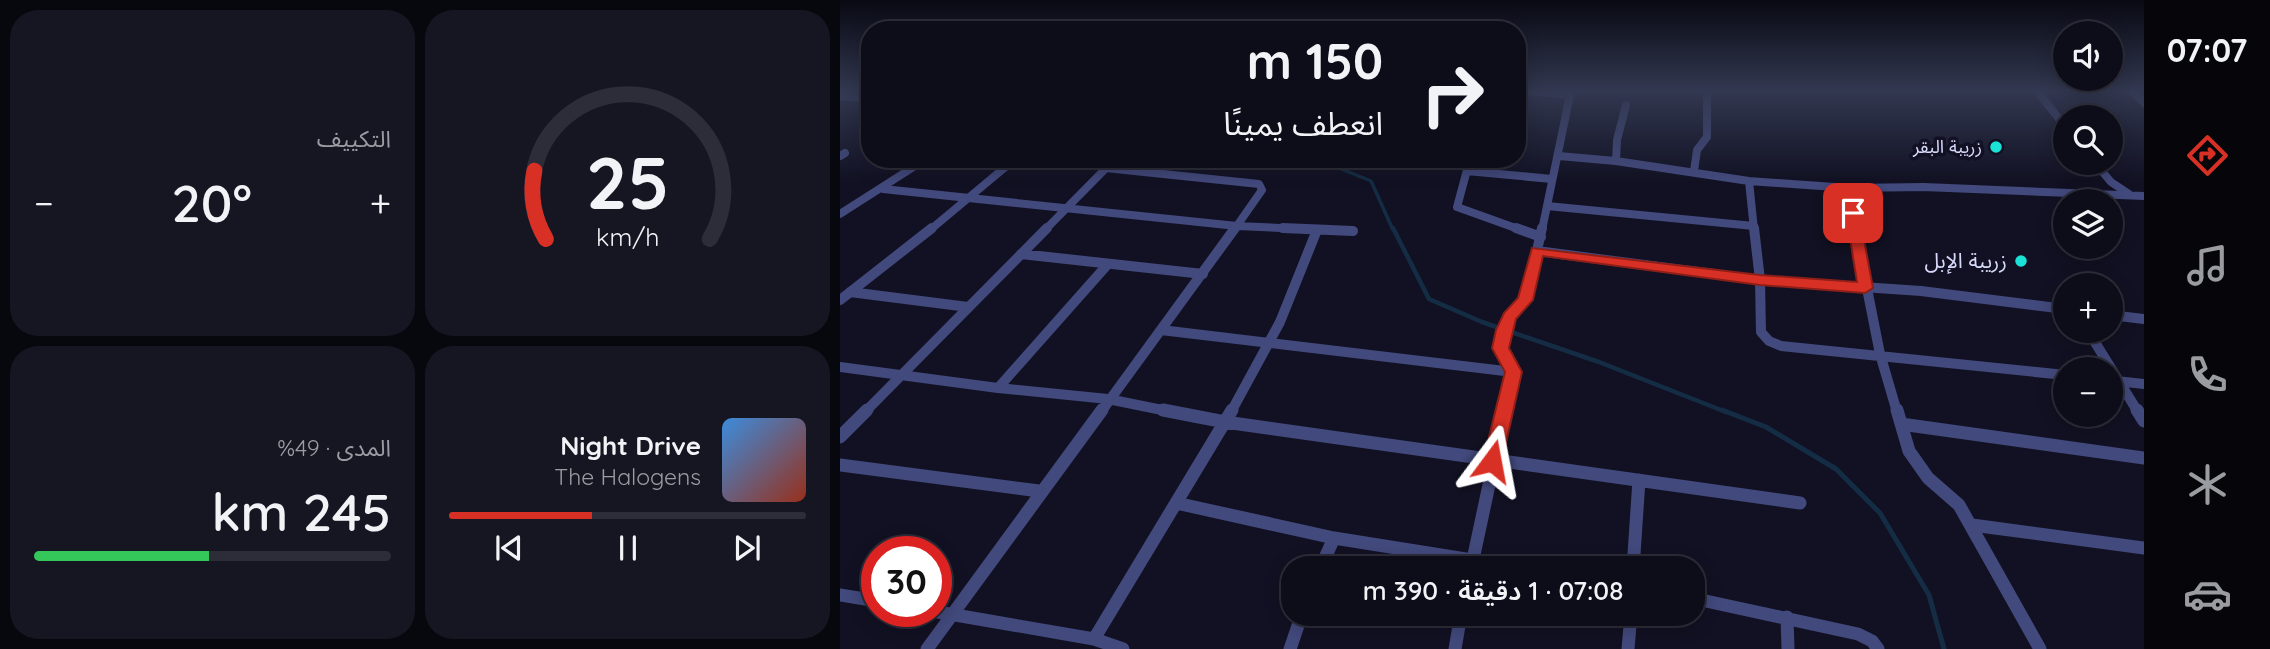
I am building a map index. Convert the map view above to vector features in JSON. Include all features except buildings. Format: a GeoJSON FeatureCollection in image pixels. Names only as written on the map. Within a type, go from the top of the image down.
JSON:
{"type":"FeatureCollection","features":[{"type":"Feature","properties":{"kind":"street"},"geometry":{"type":"LineString","coordinates":[[1473,556],[1513,372],[1501,348],[1502,339],[1509,317],[1526,300],[1566,120]]}},
{"type":"Feature","properties":{"kind":"street"},"geometry":{"type":"LineString","coordinates":[[1616,161],[1617,140],[1622,120]]}},
{"type":"Feature","properties":{"kind":"street"},"geometry":{"type":"LineString","coordinates":[[1694,171],[1697,150],[1707,137],[1707,120]]}},
{"type":"Feature","properties":{"kind":"street"},"geometry":{"type":"LineString","coordinates":[[1559,156],[1694,171],[1749,181],[1849,188],[1924,187],[2144,196]]}},
{"type":"Feature","properties":{"kind":"street"},"geometry":{"type":"LineString","coordinates":[[840,215],[913,168]]}},
{"type":"Feature","properties":{"kind":"street"},"geometry":{"type":"LineString","coordinates":[[840,300],[972,197],[1005,168]]}},
{"type":"Feature","properties":{"kind":"street"},"geometry":{"type":"LineString","coordinates":[[840,437],[1106,168],[1259,184],[1262,190],[1203,274],[1039,491],[952,614],[1094,639],[1123,649]]}},
{"type":"Feature","properties":{"kind":"street"},"geometry":{"type":"LineString","coordinates":[[1468,168],[1457,207],[1541,237]]}},
{"type":"Feature","properties":{"kind":"street"},"geometry":{"type":"LineString","coordinates":[[1467,171],[1552,179]]}},
{"type":"Feature","properties":{"kind":"street"},"geometry":{"type":"LineString","coordinates":[[2105,175],[2132,195]]}},
{"type":"Feature","properties":{"kind":"street"},"geometry":{"type":"LineString","coordinates":[[1749,181],[1760,280],[1761,332],[1769,341],[1782,346],[2053,374]]}},
{"type":"Feature","properties":{"kind":"street"},"geometry":{"type":"LineString","coordinates":[[1849,188],[1865,288],[1880,354],[1913,460],[1928,478],[1959,505],[2040,649]]}},
{"type":"Feature","properties":{"kind":"street"},"geometry":{"type":"LineString","coordinates":[[883,189],[1237,226],[1353,231]]}},
{"type":"Feature","properties":{"kind":"street"},"geometry":{"type":"LineString","coordinates":[[1547,206],[1754,226]]}},
{"type":"Feature","properties":{"kind":"street"},"geometry":{"type":"LineString","coordinates":[[1094,639],[1225,422],[1267,345],[1301,279],[1317,230]]}},
{"type":"Feature","properties":{"kind":"street"},"geometry":{"type":"LineString","coordinates":[[1537,251],[1760,280],[1994,298],[2053,307]]}},
{"type":"Feature","properties":{"kind":"street"},"geometry":{"type":"LineString","coordinates":[[1021,254],[1203,274]]}},
{"type":"Feature","properties":{"kind":"street"},"geometry":{"type":"LineString","coordinates":[[998,388],[1108,264]]}},
{"type":"Feature","properties":{"kind":"street"},"geometry":{"type":"LineString","coordinates":[[850,292],[968,307]]}},
{"type":"Feature","properties":{"kind":"street"},"geometry":{"type":"LineString","coordinates":[[2123,317],[2144,319]]}},
{"type":"Feature","properties":{"kind":"street"},"geometry":{"type":"LineString","coordinates":[[1161,330],[1267,345],[1513,372]]}},
{"type":"Feature","properties":{"kind":"street"},"geometry":{"type":"LineString","coordinates":[[840,367],[998,388],[1108,399],[1225,422],[1800,502]]}},
{"type":"Feature","properties":{"kind":"street"},"geometry":{"type":"LineString","coordinates":[[2123,382],[2144,384]]}},
{"type":"Feature","properties":{"kind":"street"},"geometry":{"type":"LineString","coordinates":[[2123,392],[2144,421]]}},
{"type":"Feature","properties":{"kind":"street"},"geometry":{"type":"LineString","coordinates":[[1901,424],[2144,458]]}},
{"type":"Feature","properties":{"kind":"street"},"geometry":{"type":"LineString","coordinates":[[840,465],[1039,491]]}},
{"type":"Feature","properties":{"kind":"street"},"geometry":{"type":"LineString","coordinates":[[1634,556],[1639,480]]}},
{"type":"Feature","properties":{"kind":"street"},"geometry":{"type":"LineString","coordinates":[[1176,503],[1429,556]]}},
{"type":"Feature","properties":{"kind":"street"},"geometry":{"type":"LineString","coordinates":[[1972,525],[2144,548]]}},
{"type":"Feature","properties":{"kind":"street"},"geometry":{"type":"LineString","coordinates":[[1326,556],[1334,538]]}},
{"type":"Feature","properties":{"kind":"street"},"geometry":{"type":"LineString","coordinates":[[840,595],[861,598]]}},
{"type":"Feature","properties":{"kind":"street"},"geometry":{"type":"LineString","coordinates":[[1705,601],[1858,634],[1872,641],[1878,649]]}},
{"type":"Feature","properties":{"kind":"street"},"geometry":{"type":"LineString","coordinates":[[1787,617],[1788,649]]}},
{"type":"Feature","properties":{"kind":"street"},"geometry":{"type":"LineString","coordinates":[[1290,649],[1298,626]]}},
{"type":"Feature","properties":{"kind":"street"},"geometry":{"type":"LineString","coordinates":[[1455,649],[1459,626]]}},
{"type":"Feature","properties":{"kind":"street"},"geometry":{"type":"LineString","coordinates":[[1628,649],[1629,626]]}},
{"type":"Feature","properties":{"kind":"street"},"geometry":{"type":"LineString","coordinates":[[927,649],[943,627]]}},
{"type":"Feature","properties":{"kind":"waterway"},"geometry":{"type":"LineString","coordinates":[[1339,168],[1371,181],[1393,230]]}},
{"type":"Feature","properties":{"kind":"waterway"},"geometry":{"type":"LineString","coordinates":[[1393,228],[1429,299],[1482,322],[1599,362],[1726,412]]}},
{"type":"Feature","properties":{"kind":"waterway"},"geometry":{"type":"LineString","coordinates":[[1722,410],[1766,427],[1836,469],[1880,513],[1929,595],[1944,649]]}},
{"type":"Feature","properties":{"kind":"place","name":"زريبة البقر"},"geometry":{"type":"Point","coordinates":[1996,147]}},
{"type":"Feature","properties":{"kind":"place","name":"زريبة الإبل"},"geometry":{"type":"Point","coordinates":[2021,261]}},
{"type":"Feature","properties":{"kind":"route"},"geometry":{"type":"LineString","coordinates":[[1492,461],[1513,372],[1501,348],[1504,330],[1509,317],[1526,300],[1537,251],[1760,280],[1865,288],[1853,213]]}}]}
